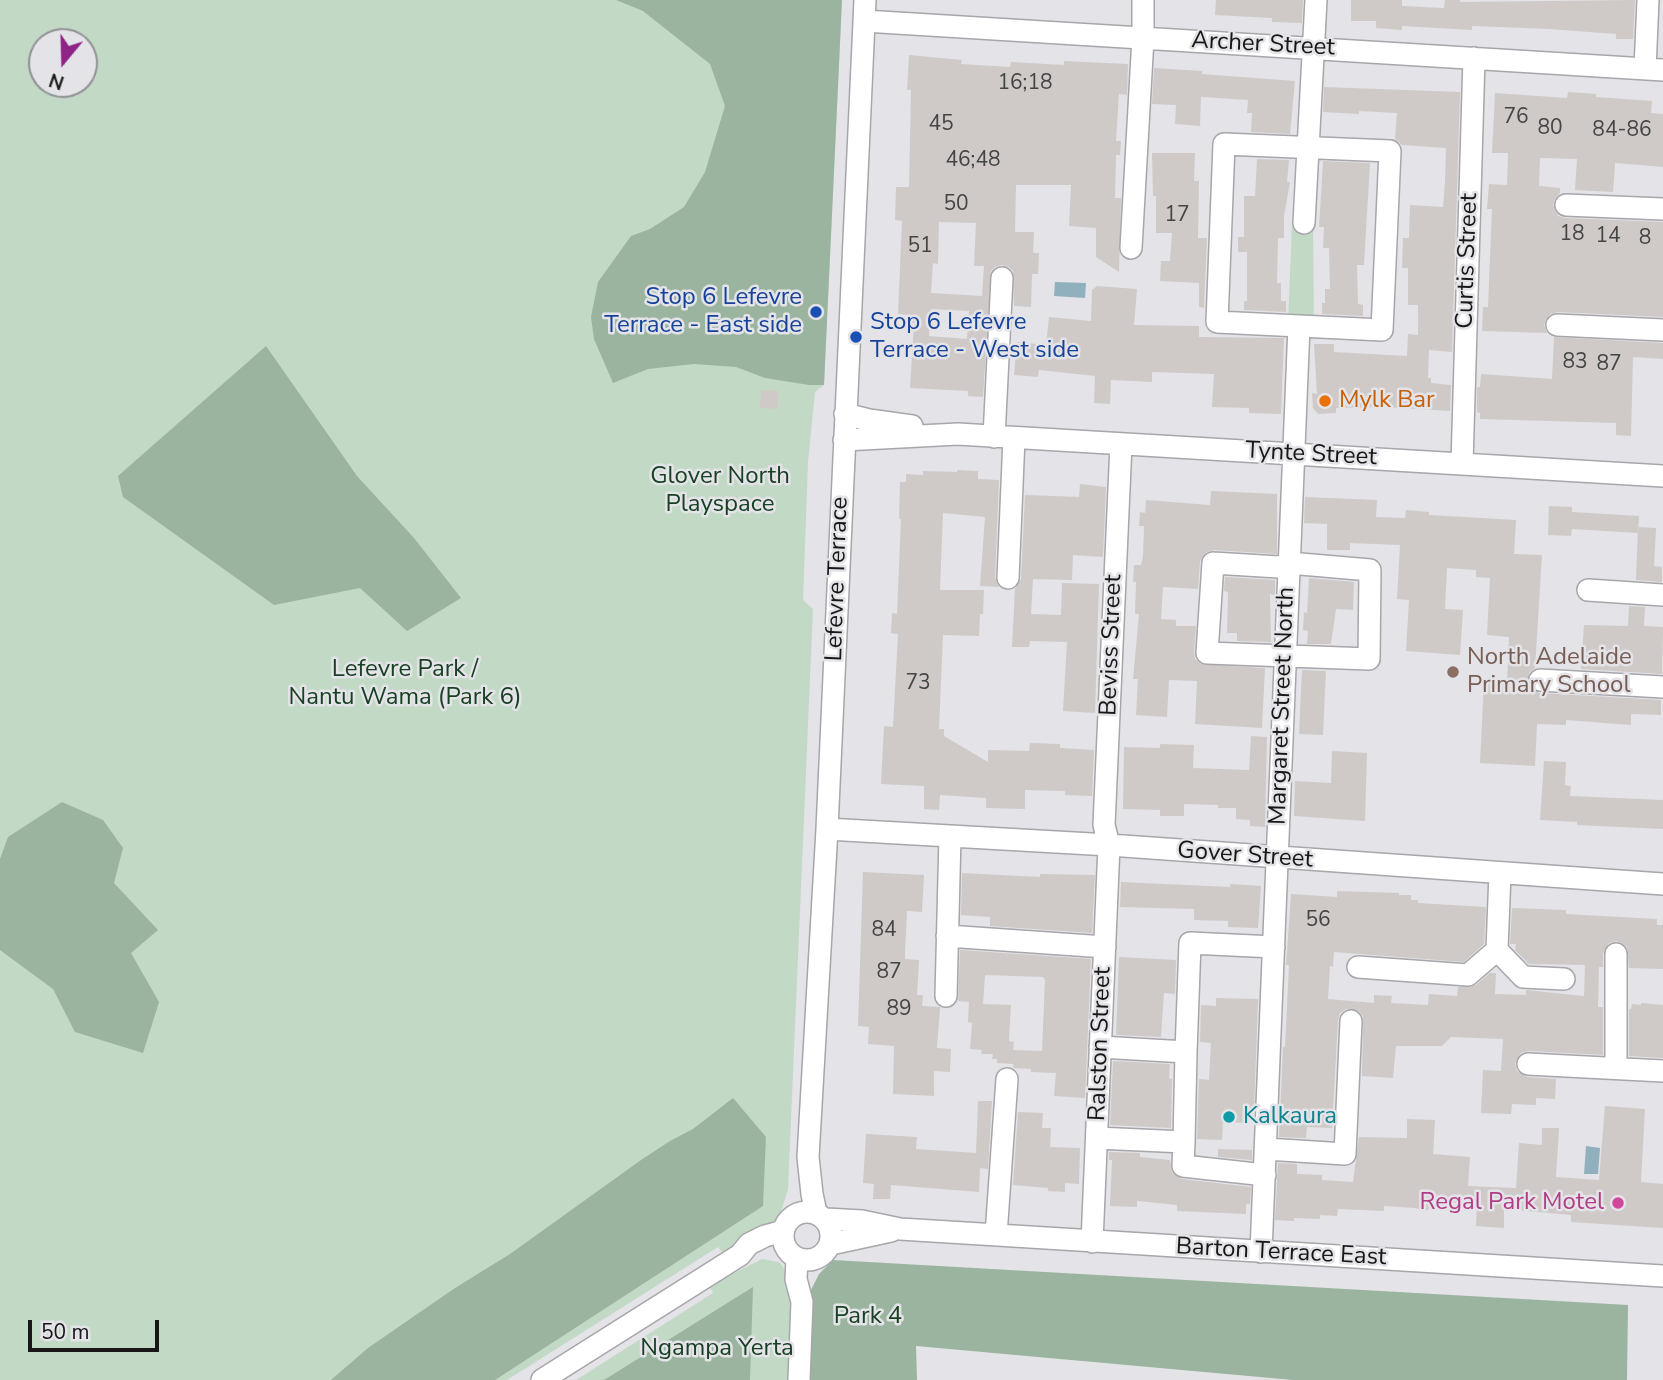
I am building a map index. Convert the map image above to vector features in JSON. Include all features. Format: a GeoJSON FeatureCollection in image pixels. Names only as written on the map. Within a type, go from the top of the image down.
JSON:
{"type":"FeatureCollection","features":[{"type":"Feature","properties":{"kind":"street"},"geometry":{"type":"LineString","coordinates":[[1132,248],[1143,0]]}},
{"type":"Feature","properties":{"kind":"street"},"geometry":{"type":"LineString","coordinates":[[1304,223],[1316,0]]}},
{"type":"Feature","properties":{"kind":"street"},"geometry":{"type":"LineString","coordinates":[[1648,0],[1654,69]]}},
{"type":"Feature","properties":{"kind":"street","name":"Archer Street"},"geometry":{"type":"LineString","coordinates":[[864,10],[1143,38],[1654,69]]}},
{"type":"Feature","properties":{"kind":"street","name":"Lefevre Terrace"},"geometry":{"type":"LineString","coordinates":[[801,1231],[798,1187],[808,1157],[827,829],[864,10]]}},
{"type":"Feature","properties":{"kind":"street","name":"Curtis Street"},"geometry":{"type":"LineString","coordinates":[[1462,464],[1474,58]]}},
{"type":"Feature","properties":{"kind":"street"},"geometry":{"type":"LineString","coordinates":[[1224,144],[1308,147],[1390,151],[1382,330],[1217,322],[1224,144]]}},
{"type":"Feature","properties":{"kind":"street"},"geometry":{"type":"LineString","coordinates":[[1566,205],[1663,209]]}},
{"type":"Feature","properties":{"kind":"street"},"geometry":{"type":"LineString","coordinates":[[1002,278],[1008,578]]}},
{"type":"Feature","properties":{"kind":"street"},"geometry":{"type":"LineString","coordinates":[[1558,325],[1663,330]]}},
{"type":"Feature","properties":{"kind":"street","name":"Margaret Street North"},"geometry":{"type":"LineString","coordinates":[[1261,1252],[1299,326]]}},
{"type":"Feature","properties":{"kind":"street","name":"Tynte Street"},"geometry":{"type":"LineString","coordinates":[[845,414],[958,435]]}},
{"type":"Feature","properties":{"kind":"street","name":"Tynte Street"},"geometry":{"type":"LineString","coordinates":[[844,440],[958,435],[1004,437],[1663,476]]}},
{"type":"Feature","properties":{"kind":"street","name":"Beviss Street"},"geometry":{"type":"LineString","coordinates":[[1109,845],[1104,825],[1121,444]]}},
{"type":"Feature","properties":{"kind":"street"},"geometry":{"type":"LineString","coordinates":[[1213,563],[1279,567],[1289,564],[1370,570],[1369,659],[1208,653],[1213,563]]}},
{"type":"Feature","properties":{"kind":"street"},"geometry":{"type":"LineString","coordinates":[[1588,590],[1663,595]]}},
{"type":"Feature","properties":{"kind":"street"},"geometry":{"type":"LineString","coordinates":[[1540,680],[1663,687]]}},
{"type":"Feature","properties":{"kind":"street","name":"Gover Street"},"geometry":{"type":"LineString","coordinates":[[827,829],[1109,845],[1663,884]]}},
{"type":"Feature","properties":{"kind":"street"},"geometry":{"type":"LineString","coordinates":[[946,996],[950,836]]}},
{"type":"Feature","properties":{"kind":"street","name":"Ralston Street"},"geometry":{"type":"LineString","coordinates":[[1092,1242],[1109,845]]}},
{"type":"Feature","properties":{"kind":"street"},"geometry":{"type":"LineString","coordinates":[[1500,873],[1497,950],[1523,977],[1564,979]]}},
{"type":"Feature","properties":{"kind":"street"},"geometry":{"type":"LineString","coordinates":[[947,936],[1105,947]]}},
{"type":"Feature","properties":{"kind":"street"},"geometry":{"type":"LineString","coordinates":[[1265,1175],[1183,1166],[1190,943],[1274,947]]}},
{"type":"Feature","properties":{"kind":"street"},"geometry":{"type":"LineString","coordinates":[[1358,967],[1468,975],[1497,950]]}},
{"type":"Feature","properties":{"kind":"street"},"geometry":{"type":"LineString","coordinates":[[1616,954],[1616,1068]]}},
{"type":"Feature","properties":{"kind":"street"},"geometry":{"type":"LineString","coordinates":[[1266,1149],[1345,1154],[1351,1021]]}},
{"type":"Feature","properties":{"kind":"street"},"geometry":{"type":"LineString","coordinates":[[1100,1047],[1186,1052]]}},
{"type":"Feature","properties":{"kind":"street"},"geometry":{"type":"LineString","coordinates":[[1528,1064],[1663,1071]]}},
{"type":"Feature","properties":{"kind":"street"},"geometry":{"type":"LineString","coordinates":[[996,1235],[1007,1079]]}},
{"type":"Feature","properties":{"kind":"street"},"geometry":{"type":"LineString","coordinates":[[1097,1138],[1184,1142]]}},
{"type":"Feature","properties":{"kind":"street","name":"Barton Terrace East"},"geometry":{"type":"LineString","coordinates":[[900,1229],[825,1251],[808,1261],[801,1231],[862,1221],[900,1229],[1663,1276]]}},
{"type":"Feature","properties":{"kind":"street"},"geometry":{"type":"LineString","coordinates":[[799,1380],[802,1302],[796,1279],[801,1231]]}},
{"type":"Feature","properties":{"kind":"street"},"geometry":{"type":"LineString","coordinates":[[542,1380],[740,1255],[749,1244],[765,1236],[801,1231],[831,1231],[802,1302]]}},
{"type":"Feature","properties":{"kind":"green space","name":"Lefevre Park / Nantu Wama (Park 6)"},"geometry":{"type":"Polygon","coordinates":[[[0,0],[842,0],[824,385],[815,392],[808,462],[803,600],[813,609],[788,1189],[776,1227],[723,1254],[718,1247],[507,1380],[0,1380],[0,0]]]}},
{"type":"Feature","properties":{"kind":"green space"},"geometry":{"type":"Polygon","coordinates":[[[616,0],[842,0],[824,385],[765,378],[736,367],[694,364],[648,369],[613,383],[594,339],[591,317],[598,282],[631,236],[650,229],[684,207],[705,172],[725,106],[710,64],[643,11],[616,0]]]}},
{"type":"Feature","properties":{"kind":"green space"},"geometry":{"type":"Polygon","coordinates":[[[1292,223],[1313,224],[1314,326],[1288,325],[1292,223]]]}},
{"type":"Feature","properties":{"kind":"green space"},"geometry":{"type":"Polygon","coordinates":[[[266,346],[357,476],[414,538],[461,598],[407,631],[360,588],[274,605],[123,497],[118,476],[266,346]]]}},
{"type":"Feature","properties":{"kind":"green space"},"geometry":{"type":"Polygon","coordinates":[[[62,802],[103,820],[123,848],[114,883],[158,930],[131,953],[159,1002],[143,1053],[75,1032],[53,989],[0,950],[0,859],[8,837],[62,802]]]}},
{"type":"Feature","properties":{"kind":"green space"},"geometry":{"type":"Polygon","coordinates":[[[733,1098],[766,1137],[763,1206],[495,1380],[331,1380],[368,1348],[510,1254],[641,1160],[693,1129],[733,1098]]]}},
{"type":"Feature","properties":{"kind":"green space"},"geometry":{"type":"Polygon","coordinates":[[[762,1259],[779,1262],[789,1275],[791,1288],[788,1380],[576,1380],[713,1293],[710,1287],[719,1281],[762,1259]]]}},
{"type":"Feature","properties":{"kind":"green space","name":"Park 4"},"geometry":{"type":"Polygon","coordinates":[[[833,1260],[1628,1305],[1627,1380],[1293,1380],[916,1346],[917,1380],[802,1380],[805,1302],[819,1274],[833,1260]]]}},
{"type":"Feature","properties":{"kind":"green space","name":"Ngampa Yerta"},"geometry":{"type":"Polygon","coordinates":[[[753,1287],[750,1380],[604,1380],[753,1287]]]}},
{"type":"Feature","properties":{"kind":"water"},"geometry":{"type":"Polygon","coordinates":[[[1055,282],[1086,283],[1085,298],[1054,296],[1055,282]]]}},
{"type":"Feature","properties":{"kind":"water"},"geometry":{"type":"Polygon","coordinates":[[[1586,1146],[1600,1148],[1598,1174],[1584,1174],[1586,1146]]]}},
{"type":"Feature","properties":{"kind":"building"},"geometry":{"type":"Polygon","coordinates":[[[1216,0],[1303,0],[1302,23],[1272,22],[1272,18],[1215,15],[1216,0]]]}},
{"type":"Feature","properties":{"kind":"building"},"geometry":{"type":"Polygon","coordinates":[[[1351,0],[1402,0],[1402,6],[1444,8],[1445,0],[1635,0],[1633,39],[1616,39],[1616,34],[1549,29],[1472,26],[1472,30],[1402,26],[1402,30],[1376,28],[1376,21],[1351,21],[1351,0]]]}},
{"type":"Feature","properties":{"kind":"building"},"geometry":{"type":"Polygon","coordinates":[[[909,55],[962,60],[961,64],[1010,67],[1011,62],[1128,64],[1127,95],[1119,94],[1116,141],[1121,141],[1120,155],[1116,155],[1115,198],[1121,198],[1119,272],[1096,257],[1096,228],[1069,226],[1071,185],[1016,185],[1015,232],[1034,232],[1033,253],[1039,253],[1038,274],[1032,274],[1031,307],[1014,306],[1013,271],[1002,265],[991,271],[983,397],[968,396],[968,391],[910,388],[914,323],[908,323],[908,315],[898,314],[902,221],[895,220],[896,187],[909,187],[911,90],[907,90],[909,55]],[[939,222],[938,264],[933,263],[931,293],[982,296],[984,266],[974,266],[976,223],[939,222]],[[931,309],[929,336],[967,339],[969,311],[931,309]]]}},
{"type":"Feature","properties":{"kind":"building"},"geometry":{"type":"Polygon","coordinates":[[[1154,68],[1295,81],[1290,134],[1251,132],[1252,113],[1247,113],[1248,100],[1201,97],[1200,126],[1175,124],[1176,105],[1152,104],[1154,68]]]}},
{"type":"Feature","properties":{"kind":"building"},"geometry":{"type":"Polygon","coordinates":[[[1324,87],[1460,92],[1452,352],[1429,350],[1428,378],[1431,378],[1431,383],[1451,385],[1450,411],[1382,407],[1336,408],[1336,413],[1318,414],[1313,408],[1312,393],[1317,394],[1314,344],[1334,344],[1334,352],[1407,356],[1408,334],[1418,335],[1418,305],[1408,305],[1408,268],[1402,268],[1403,238],[1409,238],[1410,205],[1443,207],[1445,182],[1446,148],[1402,145],[1395,139],[1397,113],[1323,112],[1324,87]]]}},
{"type":"Feature","properties":{"kind":"building"},"geometry":{"type":"Polygon","coordinates":[[[1568,92],[1652,101],[1651,113],[1663,114],[1663,167],[1615,163],[1613,192],[1575,190],[1577,159],[1540,158],[1539,186],[1560,188],[1553,205],[1558,216],[1663,222],[1663,317],[1558,312],[1550,314],[1546,319],[1544,325],[1547,333],[1482,331],[1483,307],[1488,307],[1492,209],[1487,209],[1489,184],[1507,185],[1508,153],[1492,153],[1495,93],[1567,98],[1568,92]]]}},
{"type":"Feature","properties":{"kind":"building"},"geometry":{"type":"Polygon","coordinates":[[[1152,153],[1195,153],[1194,181],[1199,181],[1198,238],[1207,238],[1204,308],[1199,307],[1199,283],[1160,281],[1161,261],[1170,261],[1172,233],[1156,233],[1152,153]]]}},
{"type":"Feature","properties":{"kind":"building"},"geometry":{"type":"Polygon","coordinates":[[[1257,159],[1289,160],[1287,182],[1290,182],[1284,216],[1284,238],[1278,238],[1277,283],[1281,283],[1281,301],[1286,301],[1286,312],[1244,310],[1244,301],[1247,301],[1247,252],[1238,252],[1238,237],[1244,237],[1244,196],[1255,196],[1257,159]]]}},
{"type":"Feature","properties":{"kind":"building"},"geometry":{"type":"Polygon","coordinates":[[[1323,161],[1370,163],[1364,265],[1357,265],[1358,304],[1363,305],[1363,316],[1322,314],[1325,289],[1330,289],[1329,248],[1323,248],[1324,227],[1319,227],[1323,161]]]}},
{"type":"Feature","properties":{"kind":"building"},"geometry":{"type":"Polygon","coordinates":[[[1097,286],[1137,289],[1134,325],[1199,326],[1199,337],[1284,338],[1281,414],[1249,413],[1249,408],[1212,407],[1214,374],[1152,372],[1152,382],[1111,380],[1110,404],[1094,403],[1095,376],[1039,370],[1038,377],[1014,375],[1017,342],[1046,345],[1049,317],[1091,321],[1092,290],[1097,286]]]}},
{"type":"Feature","properties":{"kind":"building"},"geometry":{"type":"Polygon","coordinates":[[[1554,337],[1663,343],[1663,359],[1633,357],[1631,436],[1616,435],[1616,423],[1480,419],[1480,413],[1477,412],[1477,387],[1480,387],[1481,374],[1552,379],[1554,337]]]}},
{"type":"Feature","properties":{"kind":"building"},"geometry":{"type":"Polygon","coordinates":[[[761,390],[779,391],[777,409],[760,408],[761,390]]]}},
{"type":"Feature","properties":{"kind":"building"},"geometry":{"type":"Polygon","coordinates":[[[923,471],[978,471],[978,479],[999,480],[995,577],[999,587],[980,586],[985,517],[943,513],[940,590],[984,590],[979,636],[943,635],[939,729],[944,729],[944,736],[988,762],[988,750],[1029,751],[1030,743],[1060,744],[1060,748],[1094,750],[1092,796],[1065,795],[1065,791],[1025,790],[1025,809],[986,808],[986,798],[940,795],[939,810],[924,809],[924,786],[881,784],[884,726],[893,727],[898,634],[891,633],[892,613],[897,614],[900,482],[906,482],[906,474],[923,475],[923,471]]]}},
{"type":"Feature","properties":{"kind":"building"},"geometry":{"type":"Polygon","coordinates":[[[1080,484],[1106,487],[1103,557],[1073,555],[1072,580],[1033,579],[1031,614],[1061,615],[1062,583],[1099,584],[1095,713],[1063,711],[1067,642],[1030,641],[1029,647],[1012,647],[1015,589],[1021,579],[1025,495],[1079,497],[1080,484]]]}},
{"type":"Feature","properties":{"kind":"building"},"geometry":{"type":"Polygon","coordinates":[[[1211,491],[1277,494],[1277,554],[1214,550],[1207,552],[1200,561],[1198,589],[1163,587],[1161,619],[1176,620],[1176,626],[1196,626],[1194,653],[1195,659],[1201,664],[1265,668],[1262,728],[1195,724],[1197,681],[1169,680],[1167,717],[1136,715],[1138,679],[1133,679],[1139,614],[1135,614],[1136,582],[1133,582],[1134,565],[1141,565],[1143,556],[1144,526],[1139,526],[1140,512],[1145,513],[1146,500],[1210,505],[1211,491]]]}},
{"type":"Feature","properties":{"kind":"building"},"geometry":{"type":"Polygon","coordinates":[[[1305,497],[1377,500],[1376,517],[1405,518],[1406,510],[1429,512],[1429,515],[1516,520],[1514,554],[1542,555],[1535,668],[1529,673],[1529,686],[1539,693],[1661,700],[1661,715],[1631,714],[1631,725],[1566,720],[1566,725],[1537,724],[1535,766],[1480,763],[1484,680],[1507,681],[1509,637],[1487,635],[1490,578],[1476,577],[1476,570],[1447,568],[1445,609],[1463,610],[1460,655],[1406,651],[1409,600],[1397,599],[1400,545],[1350,543],[1350,550],[1327,550],[1327,524],[1304,523],[1305,497]]]}},
{"type":"Feature","properties":{"kind":"building"},"geometry":{"type":"Polygon","coordinates":[[[1549,506],[1572,507],[1572,512],[1639,516],[1638,533],[1572,529],[1571,536],[1548,535],[1549,506]]]}},
{"type":"Feature","properties":{"kind":"building"},"geometry":{"type":"Polygon","coordinates":[[[1638,527],[1656,528],[1654,566],[1662,567],[1662,582],[1636,580],[1638,527]]]}},
{"type":"Feature","properties":{"kind":"building"},"geometry":{"type":"Polygon","coordinates":[[[1225,577],[1275,580],[1275,595],[1270,594],[1271,642],[1237,641],[1237,633],[1227,633],[1228,592],[1224,591],[1225,577]]]}},
{"type":"Feature","properties":{"kind":"building"},"geometry":{"type":"Polygon","coordinates":[[[1309,578],[1354,582],[1353,610],[1336,609],[1331,644],[1307,644],[1308,631],[1303,630],[1309,578]]]}},
{"type":"Feature","properties":{"kind":"building"},"geometry":{"type":"Polygon","coordinates":[[[1629,606],[1645,607],[1644,626],[1663,627],[1662,674],[1581,669],[1584,625],[1628,626],[1629,606]]]}},
{"type":"Feature","properties":{"kind":"building"},"geometry":{"type":"Polygon","coordinates":[[[1302,670],[1326,671],[1323,735],[1299,734],[1302,670]]]}},
{"type":"Feature","properties":{"kind":"building"},"geometry":{"type":"Polygon","coordinates":[[[1251,736],[1267,737],[1265,827],[1250,826],[1250,820],[1236,819],[1236,808],[1218,808],[1218,805],[1184,804],[1184,816],[1160,816],[1160,810],[1123,809],[1124,747],[1194,745],[1193,768],[1249,770],[1251,736]]]}},
{"type":"Feature","properties":{"kind":"building"},"geometry":{"type":"Polygon","coordinates":[[[1332,751],[1367,753],[1365,821],[1294,816],[1295,781],[1331,783],[1332,751]]]}},
{"type":"Feature","properties":{"kind":"building"},"geometry":{"type":"Polygon","coordinates":[[[1544,761],[1566,762],[1565,785],[1571,786],[1570,796],[1663,800],[1663,829],[1577,825],[1577,822],[1540,820],[1544,761]]]}},
{"type":"Feature","properties":{"kind":"building"},"geometry":{"type":"Polygon","coordinates":[[[863,872],[924,875],[922,912],[907,911],[905,959],[919,960],[917,995],[923,995],[922,1006],[940,1007],[937,1048],[951,1049],[950,1072],[934,1071],[934,1096],[893,1094],[894,1046],[868,1044],[869,1027],[858,1026],[863,872]]]}},
{"type":"Feature","properties":{"kind":"building"},"geometry":{"type":"Polygon","coordinates":[[[962,873],[1040,877],[1040,874],[1095,875],[1092,933],[990,926],[990,917],[961,915],[962,873]]]}},
{"type":"Feature","properties":{"kind":"building"},"geometry":{"type":"Polygon","coordinates":[[[1121,882],[1261,886],[1258,928],[1228,927],[1228,921],[1194,920],[1194,909],[1120,907],[1121,882]]]}},
{"type":"Feature","properties":{"kind":"building"},"geometry":{"type":"Polygon","coordinates":[[[1337,891],[1399,893],[1411,895],[1411,900],[1418,900],[1418,903],[1486,907],[1484,944],[1464,962],[1334,952],[1333,967],[1330,966],[1328,999],[1374,1003],[1374,995],[1392,996],[1391,1003],[1428,1005],[1429,994],[1457,996],[1458,987],[1476,985],[1490,973],[1496,973],[1495,994],[1526,995],[1526,990],[1584,996],[1585,965],[1529,964],[1515,950],[1516,944],[1510,944],[1512,908],[1657,919],[1657,925],[1663,925],[1663,969],[1629,968],[1627,947],[1617,941],[1609,943],[1603,953],[1603,967],[1599,967],[1598,1007],[1603,1007],[1603,1055],[1529,1051],[1521,1053],[1515,1063],[1517,1071],[1527,1077],[1556,1079],[1555,1099],[1536,1098],[1536,1105],[1512,1104],[1511,1114],[1481,1113],[1483,1070],[1501,1071],[1503,1039],[1451,1037],[1442,1046],[1396,1046],[1393,1078],[1362,1076],[1363,1016],[1357,1010],[1346,1009],[1340,1013],[1338,1020],[1332,1128],[1307,1127],[1306,1138],[1279,1137],[1291,894],[1337,897],[1337,891]]]}},
{"type":"Feature","properties":{"kind":"building"},"geometry":{"type":"Polygon","coordinates":[[[960,950],[1091,959],[1085,1098],[1054,1096],[1056,1073],[1014,1068],[1013,1064],[997,1063],[997,1059],[992,1059],[993,1054],[981,1054],[982,1050],[970,1049],[972,1023],[968,1022],[969,1002],[958,1001],[960,950]],[[985,975],[983,1004],[1011,1005],[1009,1041],[1014,1042],[1013,1050],[1042,1051],[1043,977],[985,975]]]}},
{"type":"Feature","properties":{"kind":"building"},"geometry":{"type":"Polygon","coordinates":[[[1119,957],[1176,960],[1175,994],[1164,993],[1161,1037],[1116,1035],[1119,957]]]}},
{"type":"Feature","properties":{"kind":"building"},"geometry":{"type":"Polygon","coordinates":[[[1216,998],[1258,999],[1254,1113],[1245,1113],[1245,1123],[1223,1122],[1222,1140],[1197,1139],[1199,1079],[1209,1080],[1211,1043],[1200,1042],[1201,1005],[1216,1006],[1216,998]]]}},
{"type":"Feature","properties":{"kind":"building"},"geometry":{"type":"Polygon","coordinates":[[[1632,1004],[1663,1005],[1663,1058],[1629,1056],[1629,1009],[1632,1004]]]}},
{"type":"Feature","properties":{"kind":"building"},"geometry":{"type":"Polygon","coordinates":[[[1113,1061],[1170,1064],[1171,1128],[1110,1125],[1113,1061]]]}},
{"type":"Feature","properties":{"kind":"building"},"geometry":{"type":"Polygon","coordinates":[[[978,1101],[992,1101],[988,1169],[980,1168],[979,1192],[891,1185],[890,1199],[873,1199],[874,1184],[863,1183],[866,1134],[917,1137],[916,1149],[976,1153],[978,1101]]]}},
{"type":"Feature","properties":{"kind":"building"},"geometry":{"type":"Polygon","coordinates":[[[1605,1106],[1645,1109],[1641,1182],[1663,1184],[1663,1228],[1571,1222],[1571,1215],[1504,1209],[1504,1228],[1476,1226],[1477,1204],[1437,1202],[1426,1211],[1384,1206],[1384,1211],[1338,1209],[1337,1216],[1320,1215],[1320,1219],[1275,1220],[1278,1163],[1297,1164],[1297,1174],[1322,1175],[1322,1180],[1353,1182],[1359,1137],[1407,1138],[1407,1119],[1435,1120],[1433,1154],[1470,1157],[1468,1186],[1516,1188],[1519,1143],[1542,1145],[1542,1128],[1559,1128],[1556,1177],[1599,1180],[1605,1106]]]}},
{"type":"Feature","properties":{"kind":"building"},"geometry":{"type":"Polygon","coordinates":[[[1018,1112],[1043,1113],[1042,1128],[1051,1128],[1050,1147],[1080,1148],[1079,1184],[1065,1183],[1065,1192],[1013,1185],[1018,1112]]]}},
{"type":"Feature","properties":{"kind":"building"},"geometry":{"type":"Polygon","coordinates":[[[1218,1149],[1252,1150],[1252,1160],[1218,1157],[1218,1149]]]}},
{"type":"Feature","properties":{"kind":"building"},"geometry":{"type":"Polygon","coordinates":[[[1109,1152],[1140,1153],[1140,1157],[1170,1160],[1172,1172],[1182,1179],[1251,1187],[1250,1204],[1246,1204],[1246,1214],[1177,1211],[1177,1205],[1137,1201],[1137,1207],[1110,1206],[1112,1160],[1109,1160],[1109,1152]]]}},
{"type":"Feature","properties":{"kind":"place","name":"Stop 6 Lefevre Terrace - East side"},"geometry":{"type":"Point","coordinates":[816,312]}},
{"type":"Feature","properties":{"kind":"place","name":"Stop 6 Lefevre Terrace - West side"},"geometry":{"type":"Point","coordinates":[856,337]}},
{"type":"Feature","properties":{"kind":"place","name":"Mylk Bar"},"geometry":{"type":"Point","coordinates":[1325,401]}},
{"type":"Feature","properties":{"kind":"place","name":"North Adelaide Primary School"},"geometry":{"type":"Point","coordinates":[1453,672]}},
{"type":"Feature","properties":{"kind":"place","name":"Kalkaura"},"geometry":{"type":"Point","coordinates":[1229,1117]}},
{"type":"Feature","properties":{"kind":"place","name":"Regal Park Motel"},"geometry":{"type":"Point","coordinates":[1618,1203]}},
{"type":"Feature","properties":{"kind":"park label","name":"Glover North Playspace"},"geometry":{"type":"Point","coordinates":[720,491]}}]}
